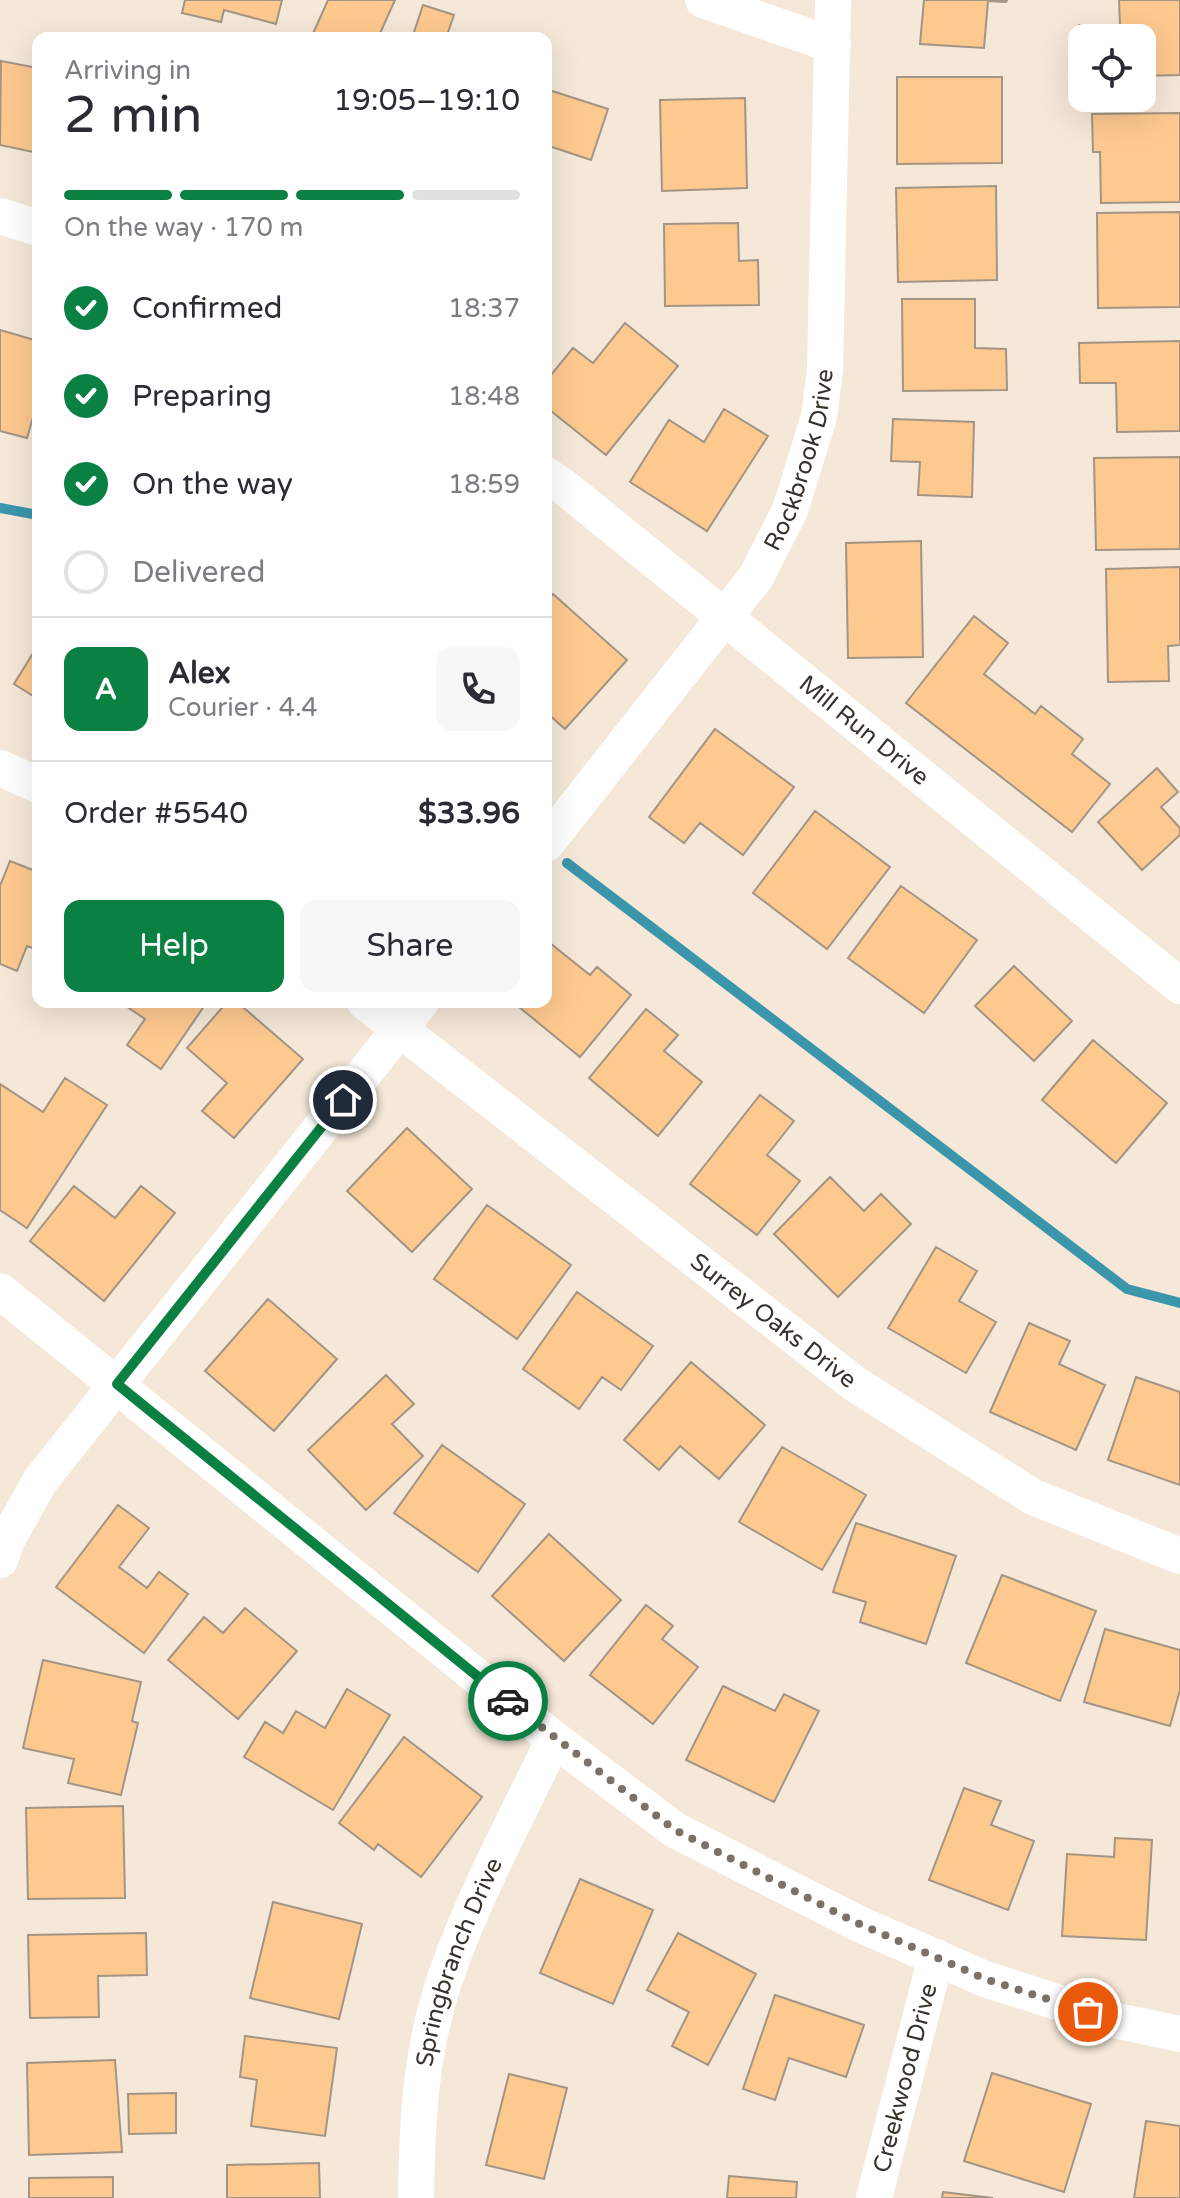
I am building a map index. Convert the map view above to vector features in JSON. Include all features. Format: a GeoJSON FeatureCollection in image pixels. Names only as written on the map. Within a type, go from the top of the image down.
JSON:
{"type":"FeatureCollection","features":[{"type":"Feature","properties":{"kind":"street"},"geometry":{"type":"LineString","coordinates":[[703,0],[833,45]]}},
{"type":"Feature","properties":{"kind":"street","name":"Rockbrook Drive"},"geometry":{"type":"LineString","coordinates":[[552,836],[756,577],[790,510],[819,417],[825,370],[833,0]]}},
{"type":"Feature","properties":{"kind":"street"},"geometry":{"type":"LineString","coordinates":[[0,216],[32,226]]}},
{"type":"Feature","properties":{"kind":"street","name":"Mill Run Drive"},"geometry":{"type":"LineString","coordinates":[[552,479],[1180,986]]}},
{"type":"Feature","properties":{"kind":"street"},"geometry":{"type":"LineString","coordinates":[[0,768],[32,782]]}},
{"type":"Feature","properties":{"kind":"street","name":"Surrey Oaks Drive"},"geometry":{"type":"LineString","coordinates":[[385,1008],[411,1016],[855,1384],[1033,1497],[1180,1556]]}},
{"type":"Feature","properties":{"kind":"street"},"geometry":{"type":"LineString","coordinates":[[0,1560],[7,1540],[40,1481],[411,1016]]}},
{"type":"Feature","properties":{"kind":"street"},"geometry":{"type":"LineString","coordinates":[[0,1291],[554,1739],[675,1830],[857,1923],[985,1979],[1099,2015],[1180,2034]]}},
{"type":"Feature","properties":{"kind":"street","name":"Springbranch Drive"},"geometry":{"type":"LineString","coordinates":[[416,2198],[417,2129],[425,2062],[441,1989],[462,1934],[554,1739]]}},
{"type":"Feature","properties":{"kind":"street","name":"Creekwood Drive"},"geometry":{"type":"LineString","coordinates":[[874,2198],[936,1957]]}},
{"type":"Feature","properties":{"kind":"building"},"geometry":{"type":"Polygon","coordinates":[[[185,0],[282,0],[276,24],[224,10],[221,22],[182,13],[185,0]]]}},
{"type":"Feature","properties":{"kind":"building"},"geometry":{"type":"Polygon","coordinates":[[[328,0],[395,0],[381,32],[314,32],[328,0]]]}},
{"type":"Feature","properties":{"kind":"building"},"geometry":{"type":"Polygon","coordinates":[[[924,0],[1007,0],[988,1],[984,48],[920,44],[924,0]]]}},
{"type":"Feature","properties":{"kind":"building"},"geometry":{"type":"Polygon","coordinates":[[[1119,0],[1180,0],[1180,75],[1156,76],[1156,24],[1120,24],[1119,0]]]}},
{"type":"Feature","properties":{"kind":"building"},"geometry":{"type":"Polygon","coordinates":[[[423,5],[454,15],[448,32],[414,32],[423,5]]]}},
{"type":"Feature","properties":{"kind":"building"},"geometry":{"type":"Polygon","coordinates":[[[1,61],[32,67],[32,152],[0,145],[1,61]]]}},
{"type":"Feature","properties":{"kind":"building"},"geometry":{"type":"Polygon","coordinates":[[[897,77],[1002,77],[1002,163],[897,164],[897,77]]]}},
{"type":"Feature","properties":{"kind":"building"},"geometry":{"type":"Polygon","coordinates":[[[552,91],[608,109],[591,160],[552,147],[552,91]]]}},
{"type":"Feature","properties":{"kind":"building"},"geometry":{"type":"Polygon","coordinates":[[[745,98],[747,188],[662,191],[660,100],[745,98]]]}},
{"type":"Feature","properties":{"kind":"building"},"geometry":{"type":"Polygon","coordinates":[[[1180,113],[1180,202],[1101,203],[1100,152],[1093,152],[1092,114],[1180,113]]]}},
{"type":"Feature","properties":{"kind":"building"},"geometry":{"type":"Polygon","coordinates":[[[996,186],[997,280],[898,282],[896,188],[996,186]]]}},
{"type":"Feature","properties":{"kind":"building"},"geometry":{"type":"Polygon","coordinates":[[[1180,212],[1180,307],[1098,308],[1097,213],[1180,212]]]}},
{"type":"Feature","properties":{"kind":"building"},"geometry":{"type":"Polygon","coordinates":[[[738,223],[739,261],[758,260],[759,305],[665,306],[664,224],[738,223]]]}},
{"type":"Feature","properties":{"kind":"building"},"geometry":{"type":"Polygon","coordinates":[[[902,299],[975,299],[975,348],[1006,349],[1007,390],[903,391],[902,299]]]}},
{"type":"Feature","properties":{"kind":"building"},"geometry":{"type":"Polygon","coordinates":[[[625,323],[678,366],[606,455],[552,412],[552,374],[573,348],[593,363],[625,323]]]}},
{"type":"Feature","properties":{"kind":"building"},"geometry":{"type":"Polygon","coordinates":[[[0,330],[32,339],[32,421],[27,438],[0,431],[0,330]]]}},
{"type":"Feature","properties":{"kind":"building"},"geometry":{"type":"Polygon","coordinates":[[[1180,341],[1180,431],[1117,432],[1116,383],[1080,383],[1079,343],[1180,341]]]}},
{"type":"Feature","properties":{"kind":"building"},"geometry":{"type":"Polygon","coordinates":[[[724,409],[768,436],[707,531],[630,482],[669,420],[704,442],[724,409]]]}},
{"type":"Feature","properties":{"kind":"building"},"geometry":{"type":"Polygon","coordinates":[[[893,419],[974,422],[972,497],[918,495],[920,462],[891,461],[893,419]]]}},
{"type":"Feature","properties":{"kind":"building"},"geometry":{"type":"Polygon","coordinates":[[[1180,457],[1180,549],[1096,550],[1094,458],[1180,457]]]}},
{"type":"Feature","properties":{"kind":"building"},"geometry":{"type":"Polygon","coordinates":[[[921,541],[923,657],[848,658],[846,543],[921,541]]]}},
{"type":"Feature","properties":{"kind":"building"},"geometry":{"type":"Polygon","coordinates":[[[1180,567],[1180,645],[1168,646],[1169,681],[1108,682],[1106,569],[1180,567]]]}},
{"type":"Feature","properties":{"kind":"building"},"geometry":{"type":"Polygon","coordinates":[[[552,595],[627,660],[565,729],[552,717],[552,595]]]}},
{"type":"Feature","properties":{"kind":"building"},"geometry":{"type":"Polygon","coordinates":[[[974,616],[1008,643],[984,674],[1035,714],[1041,706],[1083,739],[1072,754],[1110,784],[1072,832],[906,703],[974,616]]]}},
{"type":"Feature","properties":{"kind":"building"},"geometry":{"type":"Polygon","coordinates":[[[32,655],[32,695],[14,684],[32,655]]]}},
{"type":"Feature","properties":{"kind":"building"},"geometry":{"type":"Polygon","coordinates":[[[715,729],[794,787],[743,855],[700,823],[684,843],[649,817],[715,729]]]}},
{"type":"Feature","properties":{"kind":"building"},"geometry":{"type":"Polygon","coordinates":[[[1157,768],[1178,792],[1161,807],[1180,828],[1180,835],[1142,870],[1098,822],[1157,768]]]}},
{"type":"Feature","properties":{"kind":"building"},"geometry":{"type":"Polygon","coordinates":[[[815,811],[890,867],[827,949],[753,893],[815,811]]]}},
{"type":"Feature","properties":{"kind":"building"},"geometry":{"type":"Polygon","coordinates":[[[10,861],[32,870],[32,948],[27,946],[17,971],[0,964],[0,886],[10,861]]]}},
{"type":"Feature","properties":{"kind":"building"},"geometry":{"type":"Polygon","coordinates":[[[901,886],[977,940],[924,1013],[848,958],[901,886]]]}},
{"type":"Feature","properties":{"kind":"building"},"geometry":{"type":"Polygon","coordinates":[[[552,945],[590,975],[597,967],[631,995],[580,1057],[520,1008],[552,1008],[552,945]]]}},
{"type":"Feature","properties":{"kind":"building"},"geometry":{"type":"Polygon","coordinates":[[[1014,966],[1072,1021],[1034,1061],[975,1006],[1014,966]]]}},
{"type":"Feature","properties":{"kind":"building"},"geometry":{"type":"Polygon","coordinates":[[[129,1008],[203,1008],[161,1069],[127,1045],[145,1019],[129,1008]]]}},
{"type":"Feature","properties":{"kind":"building"},"geometry":{"type":"Polygon","coordinates":[[[222,1008],[244,1008],[303,1059],[234,1138],[202,1111],[227,1083],[187,1048],[222,1008]]]}},
{"type":"Feature","properties":{"kind":"building"},"geometry":{"type":"Polygon","coordinates":[[[646,1009],[678,1035],[664,1051],[702,1082],[658,1136],[589,1078],[646,1009]]]}},
{"type":"Feature","properties":{"kind":"building"},"geometry":{"type":"Polygon","coordinates":[[[1093,1040],[1167,1103],[1116,1163],[1042,1100],[1093,1040]]]}},
{"type":"Feature","properties":{"kind":"building"},"geometry":{"type":"Polygon","coordinates":[[[65,1078],[107,1105],[27,1228],[0,1210],[0,1084],[43,1112],[65,1078]]]}},
{"type":"Feature","properties":{"kind":"building"},"geometry":{"type":"Polygon","coordinates":[[[760,1095],[794,1121],[767,1155],[800,1181],[757,1235],[690,1184],[760,1095]]]}},
{"type":"Feature","properties":{"kind":"building"},"geometry":{"type":"Polygon","coordinates":[[[407,1128],[472,1189],[412,1252],[347,1191],[407,1128]]]}},
{"type":"Feature","properties":{"kind":"building"},"geometry":{"type":"Polygon","coordinates":[[[830,1177],[864,1211],[881,1194],[911,1224],[838,1297],[774,1234],[830,1177]]]}},
{"type":"Feature","properties":{"kind":"building"},"geometry":{"type":"Polygon","coordinates":[[[74,1186],[115,1218],[141,1186],[175,1213],[104,1301],[30,1241],[74,1186]]]}},
{"type":"Feature","properties":{"kind":"building"},"geometry":{"type":"Polygon","coordinates":[[[487,1205],[571,1265],[517,1339],[434,1279],[487,1205]]]}},
{"type":"Feature","properties":{"kind":"building"},"geometry":{"type":"Polygon","coordinates":[[[936,1247],[977,1271],[959,1301],[996,1322],[966,1373],[888,1328],[936,1247]]]}},
{"type":"Feature","properties":{"kind":"building"},"geometry":{"type":"Polygon","coordinates":[[[577,1292],[653,1346],[621,1390],[602,1377],[579,1409],[523,1369],[577,1292]]]}},
{"type":"Feature","properties":{"kind":"building"},"geometry":{"type":"Polygon","coordinates":[[[268,1299],[337,1359],[274,1431],[205,1371],[268,1299]]]}},
{"type":"Feature","properties":{"kind":"building"},"geometry":{"type":"Polygon","coordinates":[[[1029,1323],[1070,1341],[1059,1364],[1105,1385],[1076,1450],[990,1412],[1029,1323]]]}},
{"type":"Feature","properties":{"kind":"building"},"geometry":{"type":"Polygon","coordinates":[[[691,1362],[765,1425],[719,1479],[680,1446],[659,1470],[624,1440],[691,1362]]]}},
{"type":"Feature","properties":{"kind":"building"},"geometry":{"type":"Polygon","coordinates":[[[386,1375],[414,1404],[392,1424],[423,1456],[366,1510],[308,1450],[386,1375]]]}},
{"type":"Feature","properties":{"kind":"building"},"geometry":{"type":"Polygon","coordinates":[[[1136,1377],[1180,1392],[1180,1485],[1108,1460],[1136,1377]]]}},
{"type":"Feature","properties":{"kind":"building"},"geometry":{"type":"Polygon","coordinates":[[[442,1445],[525,1504],[478,1572],[394,1513],[442,1445]]]}},
{"type":"Feature","properties":{"kind":"building"},"geometry":{"type":"Polygon","coordinates":[[[782,1447],[866,1495],[822,1570],[739,1522],[782,1447]]]}},
{"type":"Feature","properties":{"kind":"building"},"geometry":{"type":"Polygon","coordinates":[[[118,1505],[149,1528],[119,1567],[147,1588],[159,1572],[188,1594],[144,1653],[56,1587],[118,1505]]]}},
{"type":"Feature","properties":{"kind":"building"},"geometry":{"type":"Polygon","coordinates":[[[856,1523],[956,1556],[926,1644],[860,1622],[866,1602],[833,1592],[856,1523]]]}},
{"type":"Feature","properties":{"kind":"building"},"geometry":{"type":"Polygon","coordinates":[[[549,1534],[621,1600],[564,1661],[492,1596],[549,1534]]]}},
{"type":"Feature","properties":{"kind":"building"},"geometry":{"type":"Polygon","coordinates":[[[1002,1575],[1096,1611],[1060,1701],[966,1663],[1002,1575]]]}},
{"type":"Feature","properties":{"kind":"building"},"geometry":{"type":"Polygon","coordinates":[[[646,1605],[673,1626],[662,1639],[698,1667],[653,1724],[590,1675],[646,1605]]]}},
{"type":"Feature","properties":{"kind":"building"},"geometry":{"type":"Polygon","coordinates":[[[245,1608],[297,1651],[238,1719],[168,1660],[204,1617],[223,1633],[245,1608]]]}},
{"type":"Feature","properties":{"kind":"building"},"geometry":{"type":"Polygon","coordinates":[[[1105,1629],[1180,1650],[1180,1690],[1170,1726],[1084,1702],[1105,1629]]]}},
{"type":"Feature","properties":{"kind":"building"},"geometry":{"type":"Polygon","coordinates":[[[43,1660],[141,1682],[132,1721],[138,1723],[121,1795],[68,1783],[74,1759],[23,1748],[43,1660]]]}},
{"type":"Feature","properties":{"kind":"building"},"geometry":{"type":"Polygon","coordinates":[[[723,1686],[775,1711],[784,1694],[819,1711],[774,1802],[686,1760],[723,1686]]]}},
{"type":"Feature","properties":{"kind":"building"},"geometry":{"type":"Polygon","coordinates":[[[347,1689],[390,1715],[333,1810],[244,1757],[265,1722],[283,1733],[296,1711],[325,1728],[347,1689]]]}},
{"type":"Feature","properties":{"kind":"building"},"geometry":{"type":"Polygon","coordinates":[[[404,1737],[482,1797],[421,1877],[378,1844],[374,1850],[339,1823],[404,1737]]]}},
{"type":"Feature","properties":{"kind":"building"},"geometry":{"type":"Polygon","coordinates":[[[964,1788],[1001,1801],[991,1825],[1034,1841],[1008,1910],[929,1880],[964,1788]]]}},
{"type":"Feature","properties":{"kind":"building"},"geometry":{"type":"Polygon","coordinates":[[[123,1806],[125,1898],[28,1899],[26,1808],[123,1806]]]}},
{"type":"Feature","properties":{"kind":"building"},"geometry":{"type":"Polygon","coordinates":[[[1115,1838],[1152,1840],[1146,1940],[1062,1936],[1067,1854],[1114,1857],[1115,1838]]]}},
{"type":"Feature","properties":{"kind":"building"},"geometry":{"type":"Polygon","coordinates":[[[580,1879],[653,1910],[613,2004],[540,1973],[580,1879]]]}},
{"type":"Feature","properties":{"kind":"building"},"geometry":{"type":"Polygon","coordinates":[[[273,1902],[362,1924],[339,2019],[250,1998],[273,1902]]]}},
{"type":"Feature","properties":{"kind":"building"},"geometry":{"type":"Polygon","coordinates":[[[146,1933],[147,1975],[98,1976],[99,2017],[30,2018],[28,1935],[146,1933]]]}},
{"type":"Feature","properties":{"kind":"building"},"geometry":{"type":"Polygon","coordinates":[[[678,1933],[756,1974],[708,2065],[672,2046],[689,2012],[647,1990],[678,1933]]]}},
{"type":"Feature","properties":{"kind":"building"},"geometry":{"type":"Polygon","coordinates":[[[775,1995],[864,2025],[846,2077],[789,2058],[775,2100],[743,2089],[775,1995]]]}},
{"type":"Feature","properties":{"kind":"building"},"geometry":{"type":"Polygon","coordinates":[[[245,2036],[337,2048],[325,2136],[251,2126],[257,2080],[240,2077],[245,2036]]]}},
{"type":"Feature","properties":{"kind":"building"},"geometry":{"type":"Polygon","coordinates":[[[115,2060],[122,2152],[29,2155],[27,2063],[115,2060]]]}},
{"type":"Feature","properties":{"kind":"building"},"geometry":{"type":"Polygon","coordinates":[[[992,2073],[1091,2104],[1064,2192],[964,2161],[992,2073]]]}},
{"type":"Feature","properties":{"kind":"building"},"geometry":{"type":"Polygon","coordinates":[[[509,2074],[567,2088],[544,2179],[486,2165],[509,2074]]]}},
{"type":"Feature","properties":{"kind":"building"},"geometry":{"type":"Polygon","coordinates":[[[176,2093],[176,2133],[129,2134],[128,2094],[176,2093]]]}},
{"type":"Feature","properties":{"kind":"building"},"geometry":{"type":"Polygon","coordinates":[[[1146,2121],[1180,2126],[1180,2198],[1134,2198],[1146,2121]]]}},
{"type":"Feature","properties":{"kind":"building"},"geometry":{"type":"Polygon","coordinates":[[[319,2163],[320,2198],[227,2198],[227,2165],[319,2163]]]}},
{"type":"Feature","properties":{"kind":"building"},"geometry":{"type":"Polygon","coordinates":[[[729,2176],[797,2182],[796,2198],[727,2198],[729,2176]]]}},
{"type":"Feature","properties":{"kind":"building"},"geometry":{"type":"Polygon","coordinates":[[[113,2177],[113,2198],[29,2198],[29,2178],[113,2177]]]}},
{"type":"Feature","properties":{"kind":"building"},"geometry":{"type":"Polygon","coordinates":[[[943,2192],[993,2198],[942,2198],[943,2192]]]}},
{"type":"Feature","properties":{"kind":"waterway"},"geometry":{"type":"LineString","coordinates":[[0,508],[32,514]]}},
{"type":"Feature","properties":{"kind":"waterway"},"geometry":{"type":"LineString","coordinates":[[567,863],[1127,1289],[1180,1303]]}},
{"type":"Feature","properties":{"kind":"way so far"},"geometry":{"type":"LineString","coordinates":[[508,1701],[675,1830],[857,1923],[985,1979],[1088,2012]]}},
{"type":"Feature","properties":{"kind":"route"},"geometry":{"type":"LineString","coordinates":[[343,1100],[117,1384],[508,1701]]}}]}
